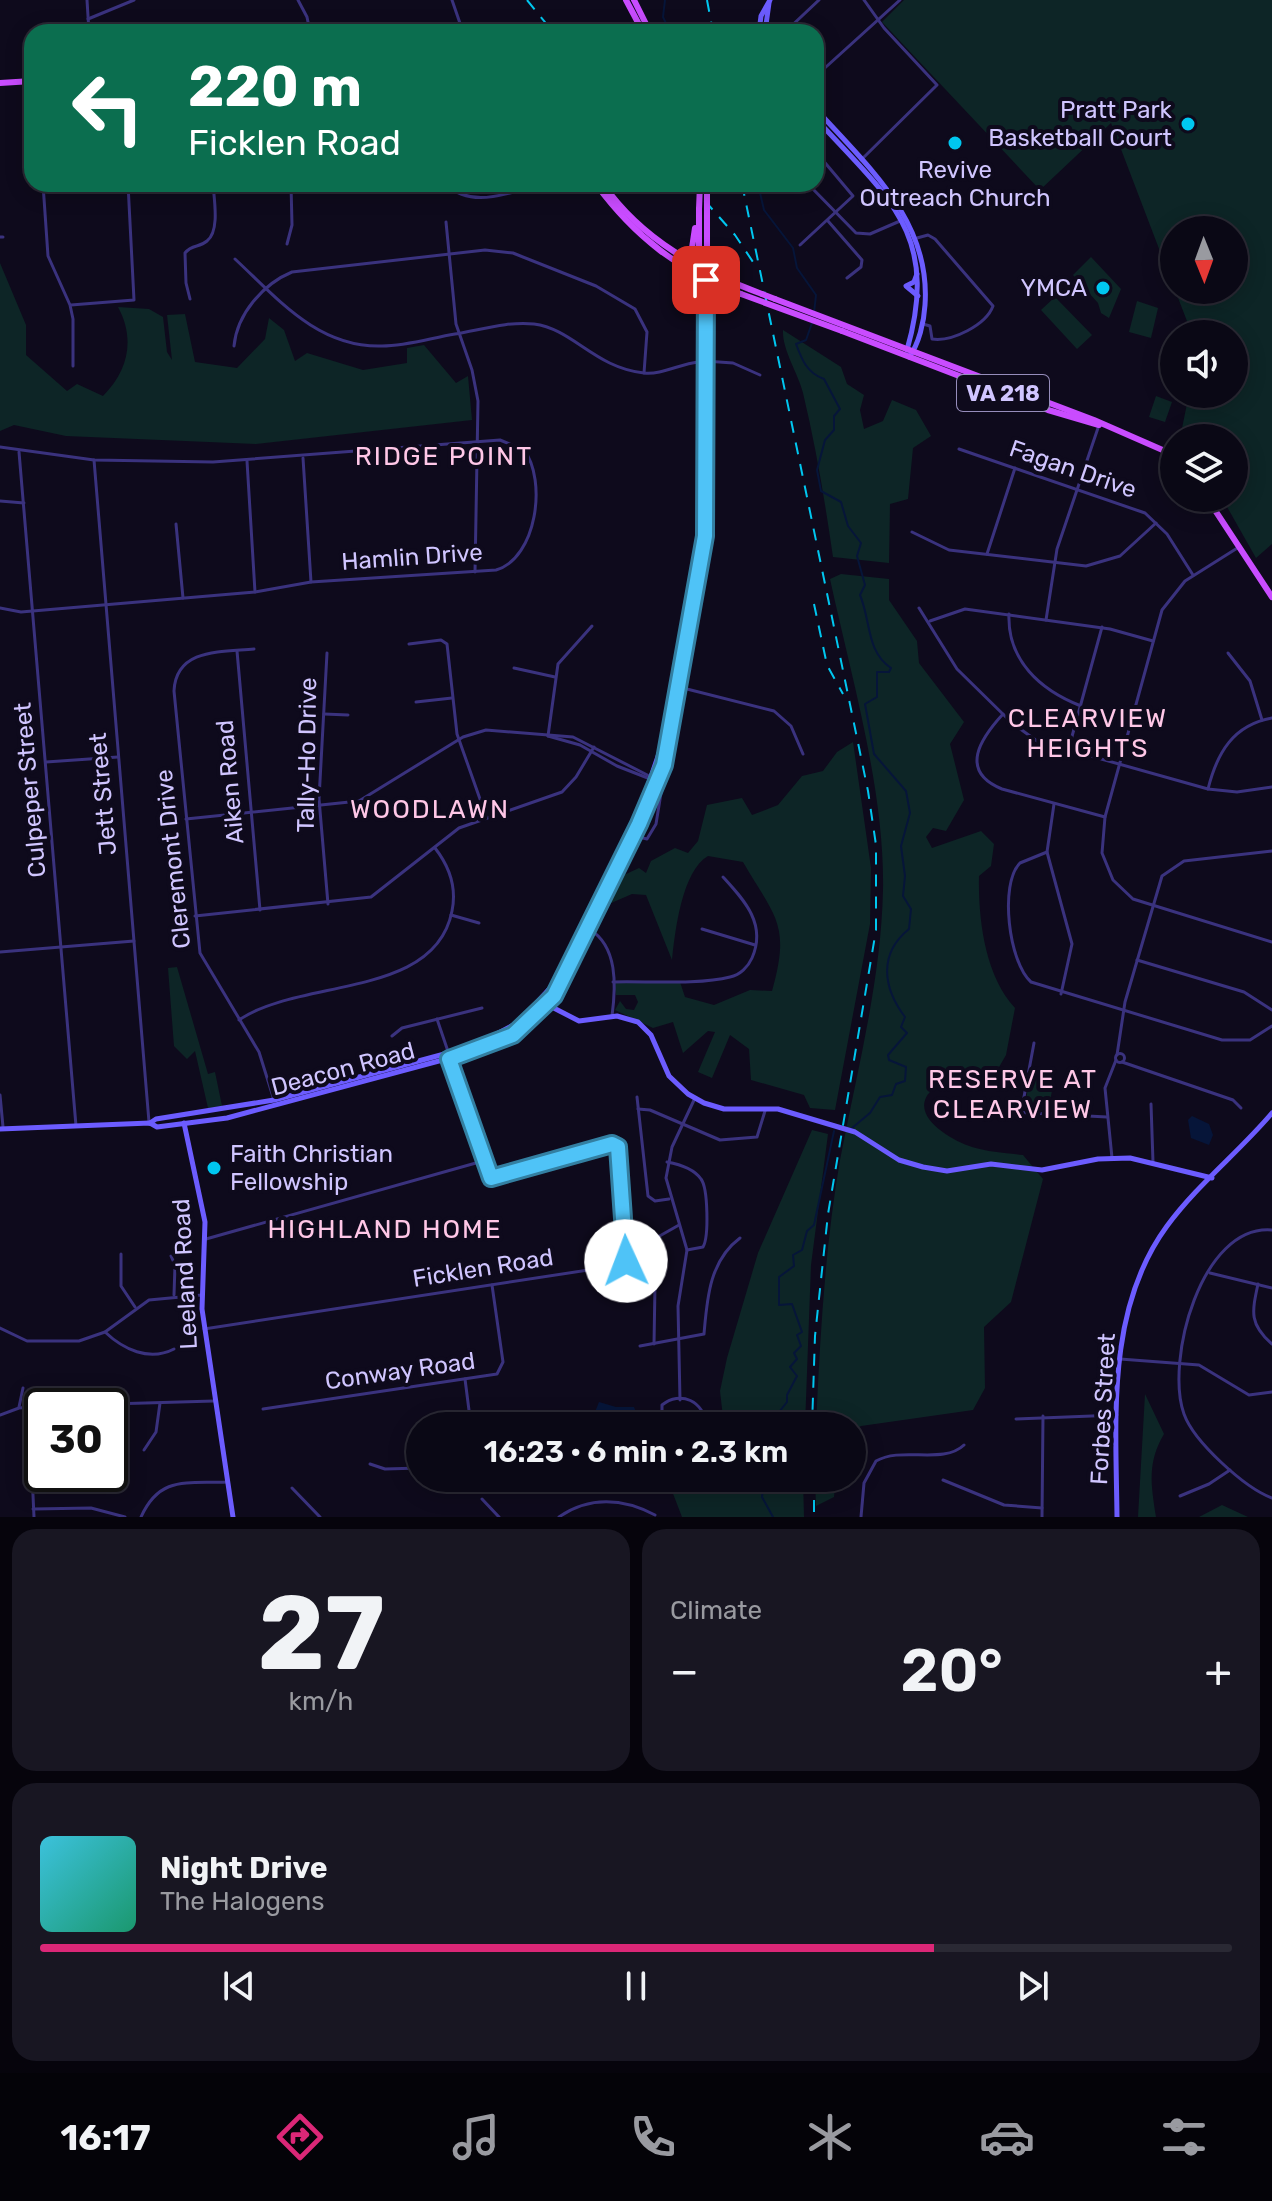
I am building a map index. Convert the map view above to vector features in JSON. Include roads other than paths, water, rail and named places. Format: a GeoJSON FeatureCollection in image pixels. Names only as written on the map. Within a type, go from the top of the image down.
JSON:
{"type":"FeatureCollection","features":[{"type":"Feature","properties":{"kind":"main road"},"geometry":{"type":"LineString","coordinates":[[626,0],[644,24]]}},
{"type":"Feature","properties":{"kind":"main road"},"geometry":{"type":"LineString","coordinates":[[634,0],[640,24]]}},
{"type":"Feature","properties":{"kind":"main road"},"geometry":{"type":"LineString","coordinates":[[763,24],[767,1]]}},
{"type":"Feature","properties":{"kind":"main road"},"geometry":{"type":"LineString","coordinates":[[0,83],[24,82]]}},
{"type":"Feature","properties":{"kind":"main road"},"geometry":{"type":"LineString","coordinates":[[824,118],[917,238],[925,285],[922,324],[910,352]]}},
{"type":"Feature","properties":{"kind":"main road"},"geometry":{"type":"LineString","coordinates":[[824,127],[860,161]]}},
{"type":"Feature","properties":{"kind":"main road","name":"VA 218"},"geometry":{"type":"LineString","coordinates":[[603,192],[644,239],[706,280],[728,289],[740,290]]}},
{"type":"Feature","properties":{"kind":"main road","name":"VA 218"},"geometry":{"type":"LineString","coordinates":[[609,192],[624,211],[672,251],[740,290],[1160,449]]}},
{"type":"Feature","properties":{"kind":"main road"},"geometry":{"type":"LineString","coordinates":[[672,251],[682,253],[692,248],[703,192]]}},
{"type":"Feature","properties":{"kind":"main road","name":"Deacon Road"},"geometry":{"type":"LineString","coordinates":[[150,1123],[157,1127],[184,1125],[504,1040],[524,1028],[565,977],[654,779],[677,687],[699,536],[707,272],[705,192]]}},
{"type":"Feature","properties":{"kind":"main road","name":"Deacon Road"},"geometry":{"type":"LineString","coordinates":[[699,211],[703,361]]}},
{"type":"Feature","properties":{"kind":"main road"},"geometry":{"type":"LineString","coordinates":[[904,219],[917,271],[919,301],[910,352]]}},
{"type":"Feature","properties":{"kind":"main road"},"geometry":{"type":"LineString","coordinates":[[917,271],[914,281],[906,286],[913,289],[919,301]]}},
{"type":"Feature","properties":{"kind":"main road"},"geometry":{"type":"LineString","coordinates":[[706,313],[713,295],[728,289]]}},
{"type":"Feature","properties":{"kind":"main road"},"geometry":{"type":"LineString","coordinates":[[1216,512],[1272,597]]}},
{"type":"Feature","properties":{"kind":"main road","name":"Deacon Road"},"geometry":{"type":"LineString","coordinates":[[544,1002],[654,779]]}},
{"type":"Feature","properties":{"kind":"main road"},"geometry":{"type":"LineString","coordinates":[[544,1002],[579,1021],[612,1016],[632,1019],[648,1029],[669,1076],[695,1098],[724,1109],[766,1107],[855,1132],[899,1160],[941,1171],[984,1164],[1042,1170],[1112,1158],[1153,1162],[1212,1178]]}},
{"type":"Feature","properties":{"kind":"main road","name":"Deacon Road"},"geometry":{"type":"LineString","coordinates":[[2,1129],[150,1123],[156,1119],[275,1103]]}},
{"type":"Feature","properties":{"kind":"main road","name":"Forbes Street"},"geometry":{"type":"LineString","coordinates":[[1117,1517],[1120,1359],[1129,1303],[1144,1266],[1174,1217],[1272,1113]]}},
{"type":"Feature","properties":{"kind":"main road"},"geometry":{"type":"LineString","coordinates":[[184,1116],[184,1125]]}},
{"type":"Feature","properties":{"kind":"main road","name":"Leeland Road"},"geometry":{"type":"LineString","coordinates":[[184,1125],[203,1207],[204,1329],[233,1517]]}},
{"type":"Feature","properties":{"kind":"street"},"geometry":{"type":"LineString","coordinates":[[87,0],[88,24]]}},
{"type":"Feature","properties":{"kind":"street"},"geometry":{"type":"LineString","coordinates":[[88,19],[134,0]]}},
{"type":"Feature","properties":{"kind":"street"},"geometry":{"type":"LineString","coordinates":[[298,0],[308,24]]}},
{"type":"Feature","properties":{"kind":"street"},"geometry":{"type":"LineString","coordinates":[[452,0],[460,24]]}},
{"type":"Feature","properties":{"kind":"street"},"geometry":{"type":"LineString","coordinates":[[794,24],[819,0]]}},
{"type":"Feature","properties":{"kind":"street"},"geometry":{"type":"LineString","coordinates":[[860,161],[936,88],[936,83],[864,0]]}},
{"type":"Feature","properties":{"kind":"street"},"geometry":{"type":"LineString","coordinates":[[824,69],[900,0]]}},
{"type":"Feature","properties":{"kind":"street"},"geometry":{"type":"LineString","coordinates":[[800,245],[853,196],[824,162]]}},
{"type":"Feature","properties":{"kind":"street"},"geometry":{"type":"LineString","coordinates":[[44,192],[48,256],[70,305],[73,366]]}},
{"type":"Feature","properties":{"kind":"street"},"geometry":{"type":"LineString","coordinates":[[70,305],[134,300],[128,192]]}},
{"type":"Feature","properties":{"kind":"street"},"geometry":{"type":"LineString","coordinates":[[190,299],[185,253],[191,246],[205,243],[211,235],[213,192]]}},
{"type":"Feature","properties":{"kind":"street"},"geometry":{"type":"LineString","coordinates":[[287,244],[292,225],[291,192]]}},
{"type":"Feature","properties":{"kind":"street"},"geometry":{"type":"LineString","coordinates":[[456,192],[475,200],[514,192]]}},
{"type":"Feature","properties":{"kind":"street"},"geometry":{"type":"LineString","coordinates":[[815,192],[850,229],[861,235],[904,219]]}},
{"type":"Feature","properties":{"kind":"street"},"geometry":{"type":"LineString","coordinates":[[828,220],[862,260],[861,267],[847,278]]}},
{"type":"Feature","properties":{"kind":"street"},"geometry":{"type":"LineString","coordinates":[[446,222],[458,334],[477,388],[475,572]]}},
{"type":"Feature","properties":{"kind":"street"},"geometry":{"type":"LineString","coordinates":[[917,238],[928,235],[935,239],[993,306],[970,330],[937,340],[931,336],[930,326],[922,324]]}},
{"type":"Feature","properties":{"kind":"street"},"geometry":{"type":"LineString","coordinates":[[234,346],[244,314],[267,289],[299,271],[491,250],[513,253],[622,300],[644,321],[644,373]]}},
{"type":"Feature","properties":{"kind":"street"},"geometry":{"type":"LineString","coordinates":[[235,259],[310,327],[351,343],[394,346],[518,324],[543,326],[563,334],[596,358],[644,373],[703,361],[733,363],[760,375]]}},
{"type":"Feature","properties":{"kind":"street"},"geometry":{"type":"LineString","coordinates":[[1046,620],[1054,563],[1099,425]]}},
{"type":"Feature","properties":{"kind":"street","name":"Hamlin Drive"},"geometry":{"type":"LineString","coordinates":[[0,447],[94,460],[247,461],[506,440],[527,453],[533,468],[531,533],[519,556],[502,568],[311,582],[255,592],[33,611],[0,608]]}},
{"type":"Feature","properties":{"kind":"street","name":"Fagan Drive"},"geometry":{"type":"LineString","coordinates":[[959,449],[1137,509],[1156,522],[1193,575]]}},
{"type":"Feature","properties":{"kind":"street","name":"Culpeper Street"},"geometry":{"type":"LineString","coordinates":[[19,451],[76,1126]]}},
{"type":"Feature","properties":{"kind":"street"},"geometry":{"type":"LineString","coordinates":[[303,456],[311,582]]}},
{"type":"Feature","properties":{"kind":"street","name":"Jett Street"},"geometry":{"type":"LineString","coordinates":[[94,460],[150,1123]]}},
{"type":"Feature","properties":{"kind":"street"},"geometry":{"type":"LineString","coordinates":[[247,461],[255,592]]}},
{"type":"Feature","properties":{"kind":"street"},"geometry":{"type":"LineString","coordinates":[[987,554],[1015,468]]}},
{"type":"Feature","properties":{"kind":"street"},"geometry":{"type":"LineString","coordinates":[[0,501],[24,503]]}},
{"type":"Feature","properties":{"kind":"street"},"geometry":{"type":"LineString","coordinates":[[912,532],[942,548],[1086,566],[1108,562],[1128,551],[1156,522]]}},
{"type":"Feature","properties":{"kind":"street"},"geometry":{"type":"LineString","coordinates":[[176,524],[183,598]]}},
{"type":"Feature","properties":{"kind":"street"},"geometry":{"type":"LineString","coordinates":[[1239,547],[1193,575],[1168,599],[1153,641],[1105,817],[1102,853],[1109,874],[1127,895],[1151,907],[1272,942]]}},
{"type":"Feature","properties":{"kind":"street"},"geometry":{"type":"LineString","coordinates":[[919,608],[930,621],[957,669],[1033,739],[1208,789],[1237,792],[1272,787]]}},
{"type":"Feature","properties":{"kind":"street"},"geometry":{"type":"LineString","coordinates":[[930,621],[960,609],[1102,627],[1153,641]]}},
{"type":"Feature","properties":{"kind":"street"},"geometry":{"type":"LineString","coordinates":[[1009,614],[1011,645],[1022,664],[1054,693],[1081,706]]}},
{"type":"Feature","properties":{"kind":"street"},"geometry":{"type":"LineString","coordinates":[[548,736],[555,677],[562,656],[592,626]]}},
{"type":"Feature","properties":{"kind":"street"},"geometry":{"type":"LineString","coordinates":[[1068,751],[1102,627]]}},
{"type":"Feature","properties":{"kind":"street"},"geometry":{"type":"LineString","coordinates":[[409,644],[442,640],[447,653],[458,740],[486,816]]}},
{"type":"Feature","properties":{"kind":"street","name":"Cleremont Drive"},"geometry":{"type":"LineString","coordinates":[[254,649],[191,658],[175,681],[195,916],[203,961],[259,1052],[275,1103]]}},
{"type":"Feature","properties":{"kind":"street","name":"Aiken Road"},"geometry":{"type":"LineString","coordinates":[[237,651],[260,911]]}},
{"type":"Feature","properties":{"kind":"street","name":"Tally-Ho Drive"},"geometry":{"type":"LineString","coordinates":[[327,653],[319,807],[328,904]]}},
{"type":"Feature","properties":{"kind":"street"},"geometry":{"type":"LineString","coordinates":[[1228,653],[1250,681],[1262,720]]}},
{"type":"Feature","properties":{"kind":"street"},"geometry":{"type":"LineString","coordinates":[[514,668],[555,677]]}},
{"type":"Feature","properties":{"kind":"street"},"geometry":{"type":"LineString","coordinates":[[677,687],[774,711],[791,726],[803,754]]}},
{"type":"Feature","properties":{"kind":"street"},"geometry":{"type":"LineString","coordinates":[[416,702],[452,698]]}},
{"type":"Feature","properties":{"kind":"street"},"geometry":{"type":"LineString","coordinates":[[324,714],[348,715]]}},
{"type":"Feature","properties":{"kind":"street"},"geometry":{"type":"LineString","coordinates":[[1003,714],[978,745],[977,757],[982,774],[998,787],[1105,817]]}},
{"type":"Feature","properties":{"kind":"street"},"geometry":{"type":"LineString","coordinates":[[1208,789],[1223,747],[1239,731],[1272,718]]}},
{"type":"Feature","properties":{"kind":"street"},"geometry":{"type":"LineString","coordinates":[[186,819],[319,807],[366,798],[458,740],[486,730],[573,737],[654,779],[662,787],[656,824],[647,839],[643,838]]}},
{"type":"Feature","properties":{"kind":"street"},"geometry":{"type":"LineString","coordinates":[[195,916],[328,904],[378,894],[459,828],[486,816],[562,792],[576,777],[593,749]]}},
{"type":"Feature","properties":{"kind":"street"},"geometry":{"type":"LineString","coordinates":[[45,762],[118,757]]}},
{"type":"Feature","properties":{"kind":"street"},"geometry":{"type":"LineString","coordinates":[[1054,803],[1047,852],[1072,944],[1061,994]]}},
{"type":"Feature","properties":{"kind":"street"},"geometry":{"type":"LineString","coordinates":[[239,1020],[261,1007],[411,966],[438,943],[451,915],[452,879],[435,847]]}},
{"type":"Feature","properties":{"kind":"street"},"geometry":{"type":"LineString","coordinates":[[1241,1108],[1233,1100],[1128,1064],[1120,1059],[1118,1047],[1123,1011],[1160,879],[1174,865],[1272,851]]}},
{"type":"Feature","properties":{"kind":"street"},"geometry":{"type":"LineString","coordinates":[[1047,852],[1017,866],[1009,881],[1008,903],[1017,961],[1023,974],[1036,985],[1232,1042],[1250,1040],[1272,1026]]}},
{"type":"Feature","properties":{"kind":"street"},"geometry":{"type":"LineString","coordinates":[[613,982],[731,977],[748,965],[756,945],[753,915],[723,877]]}},
{"type":"Feature","properties":{"kind":"street"},"geometry":{"type":"LineString","coordinates":[[451,915],[479,923]]}},
{"type":"Feature","properties":{"kind":"street"},"geometry":{"type":"LineString","coordinates":[[589,929],[608,946],[613,982],[612,1016]]}},
{"type":"Feature","properties":{"kind":"street"},"geometry":{"type":"LineString","coordinates":[[702,929],[722,938],[756,945]]}},
{"type":"Feature","properties":{"kind":"street"},"geometry":{"type":"LineString","coordinates":[[0,952],[134,941]]}},
{"type":"Feature","properties":{"kind":"street"},"geometry":{"type":"LineString","coordinates":[[1137,960],[1244,992],[1272,1010]]}},
{"type":"Feature","properties":{"kind":"street"},"geometry":{"type":"LineString","coordinates":[[392,1036],[402,1028],[482,1008]]}},
{"type":"Feature","properties":{"kind":"street"},"geometry":{"type":"LineString","coordinates":[[205,1239],[483,1161],[437,1019]]}},
{"type":"Feature","properties":{"kind":"street"},"geometry":{"type":"LineString","coordinates":[[1021,1113],[1034,1043]]}},
{"type":"Feature","properties":{"kind":"street"},"geometry":{"type":"LineString","coordinates":[[1112,1158],[1105,1084],[1112,1067],[1120,1059]]}},
{"type":"Feature","properties":{"kind":"street"},"geometry":{"type":"LineString","coordinates":[[0,1095],[2,1129]]}},
{"type":"Feature","properties":{"kind":"street"},"geometry":{"type":"LineString","coordinates":[[637,1097],[648,1196],[655,1201],[669,1199]]}},
{"type":"Feature","properties":{"kind":"street"},"geometry":{"type":"LineString","coordinates":[[680,1400],[678,1306],[687,1250],[669,1199],[667,1162],[695,1098]]}},
{"type":"Feature","properties":{"kind":"street"},"geometry":{"type":"LineString","coordinates":[[1151,1104],[1153,1162]]}},
{"type":"Feature","properties":{"kind":"street"},"geometry":{"type":"LineString","coordinates":[[638,1109],[683,1123],[720,1140],[751,1139],[758,1134],[766,1107]]}},
{"type":"Feature","properties":{"kind":"street"},"geometry":{"type":"LineString","coordinates":[[970,1110],[1107,1117]]}},
{"type":"Feature","properties":{"kind":"street","name":"Ficklen Road"},"geometry":{"type":"LineString","coordinates":[[204,1329],[621,1265],[627,1256],[620,1151],[617,1145],[491,1178],[483,1161]]}},
{"type":"Feature","properties":{"kind":"street"},"geometry":{"type":"LineString","coordinates":[[667,1162],[698,1175],[704,1184],[708,1236],[701,1249],[687,1250]]}},
{"type":"Feature","properties":{"kind":"street"},"geometry":{"type":"LineString","coordinates":[[654,1344],[655,1285],[649,1242],[679,1225]]}},
{"type":"Feature","properties":{"kind":"street"},"geometry":{"type":"LineString","coordinates":[[1272,1230],[1257,1230],[1240,1237],[1209,1272],[1190,1312],[1180,1363],[1180,1398],[1186,1420],[1230,1470],[1250,1487],[1272,1498]]}},
{"type":"Feature","properties":{"kind":"street"},"geometry":{"type":"LineString","coordinates":[[640,1346],[704,1334],[707,1292],[732,1245],[740,1238]]}},
{"type":"Feature","properties":{"kind":"street"},"geometry":{"type":"LineString","coordinates":[[121,1254],[121,1286],[135,1307]]}},
{"type":"Feature","properties":{"kind":"street"},"geometry":{"type":"LineString","coordinates":[[171,1256],[175,1265],[174,1295]]}},
{"type":"Feature","properties":{"kind":"street"},"geometry":{"type":"LineString","coordinates":[[1209,1272],[1272,1288]]}},
{"type":"Feature","properties":{"kind":"street"},"geometry":{"type":"LineString","coordinates":[[1258,1284],[1252,1319],[1257,1330],[1272,1344]]}},
{"type":"Feature","properties":{"kind":"street","name":"Conway Road"},"geometry":{"type":"LineString","coordinates":[[263,1409],[494,1375],[503,1366],[492,1285]]}},
{"type":"Feature","properties":{"kind":"street"},"geometry":{"type":"LineString","coordinates":[[0,1328],[22,1340],[56,1343],[87,1340],[105,1332],[135,1307],[156,1297],[202,1295]]}},
{"type":"Feature","properties":{"kind":"street"},"geometry":{"type":"LineString","coordinates":[[105,1332],[134,1352],[165,1353],[174,1349]]}},
{"type":"Feature","properties":{"kind":"street"},"geometry":{"type":"LineString","coordinates":[[1120,1359],[1180,1363],[1212,1370],[1249,1395],[1272,1392]]}},
{"type":"Feature","properties":{"kind":"street"},"geometry":{"type":"LineString","coordinates":[[465,1379],[469,1412]]}},
{"type":"Feature","properties":{"kind":"street"},"geometry":{"type":"LineString","coordinates":[[19,1408],[23,1388]]}},
{"type":"Feature","properties":{"kind":"street"},"geometry":{"type":"LineString","coordinates":[[663,1412],[663,1403],[680,1400],[701,1405],[705,1412]]}},
{"type":"Feature","properties":{"kind":"street"},"geometry":{"type":"LineString","coordinates":[[128,1404],[214,1401]]}},
{"type":"Feature","properties":{"kind":"street"},"geometry":{"type":"LineString","coordinates":[[144,1450],[156,1432],[160,1403]]}},
{"type":"Feature","properties":{"kind":"street"},"geometry":{"type":"LineString","coordinates":[[0,1415],[24,1408]]}},
{"type":"Feature","properties":{"kind":"street"},"geometry":{"type":"LineString","coordinates":[[1016,1419],[1117,1415]]}},
{"type":"Feature","properties":{"kind":"street"},"geometry":{"type":"LineString","coordinates":[[1042,1517],[1043,1416]]}},
{"type":"Feature","properties":{"kind":"street"},"geometry":{"type":"LineString","coordinates":[[861,1517],[864,1483],[876,1461],[894,1455],[955,1452],[964,1445]]}},
{"type":"Feature","properties":{"kind":"street"},"geometry":{"type":"LineString","coordinates":[[370,1464],[385,1469],[406,1468]]}},
{"type":"Feature","properties":{"kind":"street"},"geometry":{"type":"LineString","coordinates":[[1180,1496],[1209,1484],[1230,1470]]}},
{"type":"Feature","properties":{"kind":"street"},"geometry":{"type":"LineString","coordinates":[[943,1480],[1004,1505],[1042,1508]]}},
{"type":"Feature","properties":{"kind":"street"},"geometry":{"type":"LineString","coordinates":[[141,1517],[153,1495],[164,1487],[227,1482]]}},
{"type":"Feature","properties":{"kind":"street"},"geometry":{"type":"LineString","coordinates":[[292,1488],[320,1517]]}},
{"type":"Feature","properties":{"kind":"street"},"geometry":{"type":"LineString","coordinates":[[32,1492],[34,1517]]}},
{"type":"Feature","properties":{"kind":"street"},"geometry":{"type":"LineString","coordinates":[[482,1499],[499,1517]]}},
{"type":"Feature","properties":{"kind":"street"},"geometry":{"type":"LineString","coordinates":[[559,1517],[580,1506],[599,1501],[627,1504],[655,1515]]}},
{"type":"Feature","properties":{"kind":"street"},"geometry":{"type":"LineString","coordinates":[[79,1508],[79,1517]]}},
{"type":"Feature","properties":{"kind":"street"},"geometry":{"type":"LineString","coordinates":[[33,1509],[100,1509],[125,1517]]}},
{"type":"Feature","properties":{"kind":"water"},"geometry":{"type":"Polygon","coordinates":[[[1192,1116],[1209,1124],[1213,1135],[1209,1145],[1191,1138],[1188,1120],[1192,1116]]]}},
{"type":"Feature","properties":{"kind":"water"},"geometry":{"type":"Polygon","coordinates":[[[599,1402],[616,1407],[634,1407],[636,1412],[595,1412],[599,1402]]]}},
{"type":"Feature","properties":{"kind":"waterway"},"geometry":{"type":"LineString","coordinates":[[665,0],[663,17],[666,24]]}},
{"type":"Feature","properties":{"kind":"waterway"},"geometry":{"type":"LineString","coordinates":[[760,192],[764,210],[793,248],[797,268],[816,295],[814,313]]}},
{"type":"Feature","properties":{"kind":"waterway"},"geometry":{"type":"LineString","coordinates":[[812,323],[806,340],[796,344],[806,365],[824,379],[840,409],[834,416],[834,430],[825,440],[817,470],[821,491],[841,502],[848,526],[861,543],[857,556],[865,585],[860,595],[873,644],[891,668],[889,672],[877,672],[877,697],[865,704],[874,754],[906,791],[910,813],[901,846],[905,876],[903,896],[911,909],[909,929],[892,949],[887,972],[892,995],[905,1017],[901,1027],[907,1033],[888,1055],[889,1060],[906,1067],[905,1081],[896,1084],[892,1095],[880,1097],[870,1113],[852,1128]]}},
{"type":"Feature","properties":{"kind":"waterway"},"geometry":{"type":"LineString","coordinates":[[779,1412],[787,1402],[787,1395],[797,1376],[790,1367],[797,1359],[794,1353],[801,1346],[797,1335],[802,1332],[792,1304],[779,1305],[779,1277],[794,1266],[793,1255],[802,1250],[807,1231],[814,1225],[834,1131]]}},
{"type":"Feature","properties":{"kind":"waterway"},"geometry":{"type":"LineString","coordinates":[[763,1492],[762,1497],[773,1517]]}},
{"type":"Feature","properties":{"kind":"railway"},"geometry":{"type":"LineString","coordinates":[[527,0],[546,24]]}},
{"type":"Feature","properties":{"kind":"railway"},"geometry":{"type":"LineString","coordinates":[[707,0],[712,24]]}},
{"type":"Feature","properties":{"kind":"railway"},"geometry":{"type":"LineString","coordinates":[[697,192],[735,235],[755,265]]}},
{"type":"Feature","properties":{"kind":"railway"},"geometry":{"type":"LineString","coordinates":[[744,192],[868,791],[876,845],[876,930],[828,1214],[815,1336],[812,1412]]}},
{"type":"Feature","properties":{"kind":"railway"},"geometry":{"type":"LineString","coordinates":[[814,604],[827,665],[843,694]]}},
{"type":"Feature","properties":{"kind":"railway"},"geometry":{"type":"LineString","coordinates":[[814,1492],[814,1517]]}},
{"type":"Feature","properties":{"kind":"place","name":"Pratt Park Basketball Court"},"geometry":{"type":"Point","coordinates":[1188,124]}},
{"type":"Feature","properties":{"kind":"place","name":"Revive Outreach Church"},"geometry":{"type":"Point","coordinates":[955,143]}},
{"type":"Feature","properties":{"kind":"place","name":"YMCA"},"geometry":{"type":"Point","coordinates":[1103,288]}},
{"type":"Feature","properties":{"kind":"place","name":"Faith Christian Fellowship"},"geometry":{"type":"Point","coordinates":[214,1168]}},
{"type":"Feature","properties":{"kind":"district","name":"RIDGE POINT"},"geometry":{"type":"Point","coordinates":[444,456]}},
{"type":"Feature","properties":{"kind":"district","name":"CLEARVIEW HEIGHTS"},"geometry":{"type":"Point","coordinates":[1088,733]}},
{"type":"Feature","properties":{"kind":"district","name":"WOODLAWN"},"geometry":{"type":"Point","coordinates":[430,809]}},
{"type":"Feature","properties":{"kind":"district","name":"RESERVE AT CLEARVIEW"},"geometry":{"type":"Point","coordinates":[1013,1094]}},
{"type":"Feature","properties":{"kind":"district","name":"HIGHLAND HOME"},"geometry":{"type":"Point","coordinates":[385,1229]}}]}
